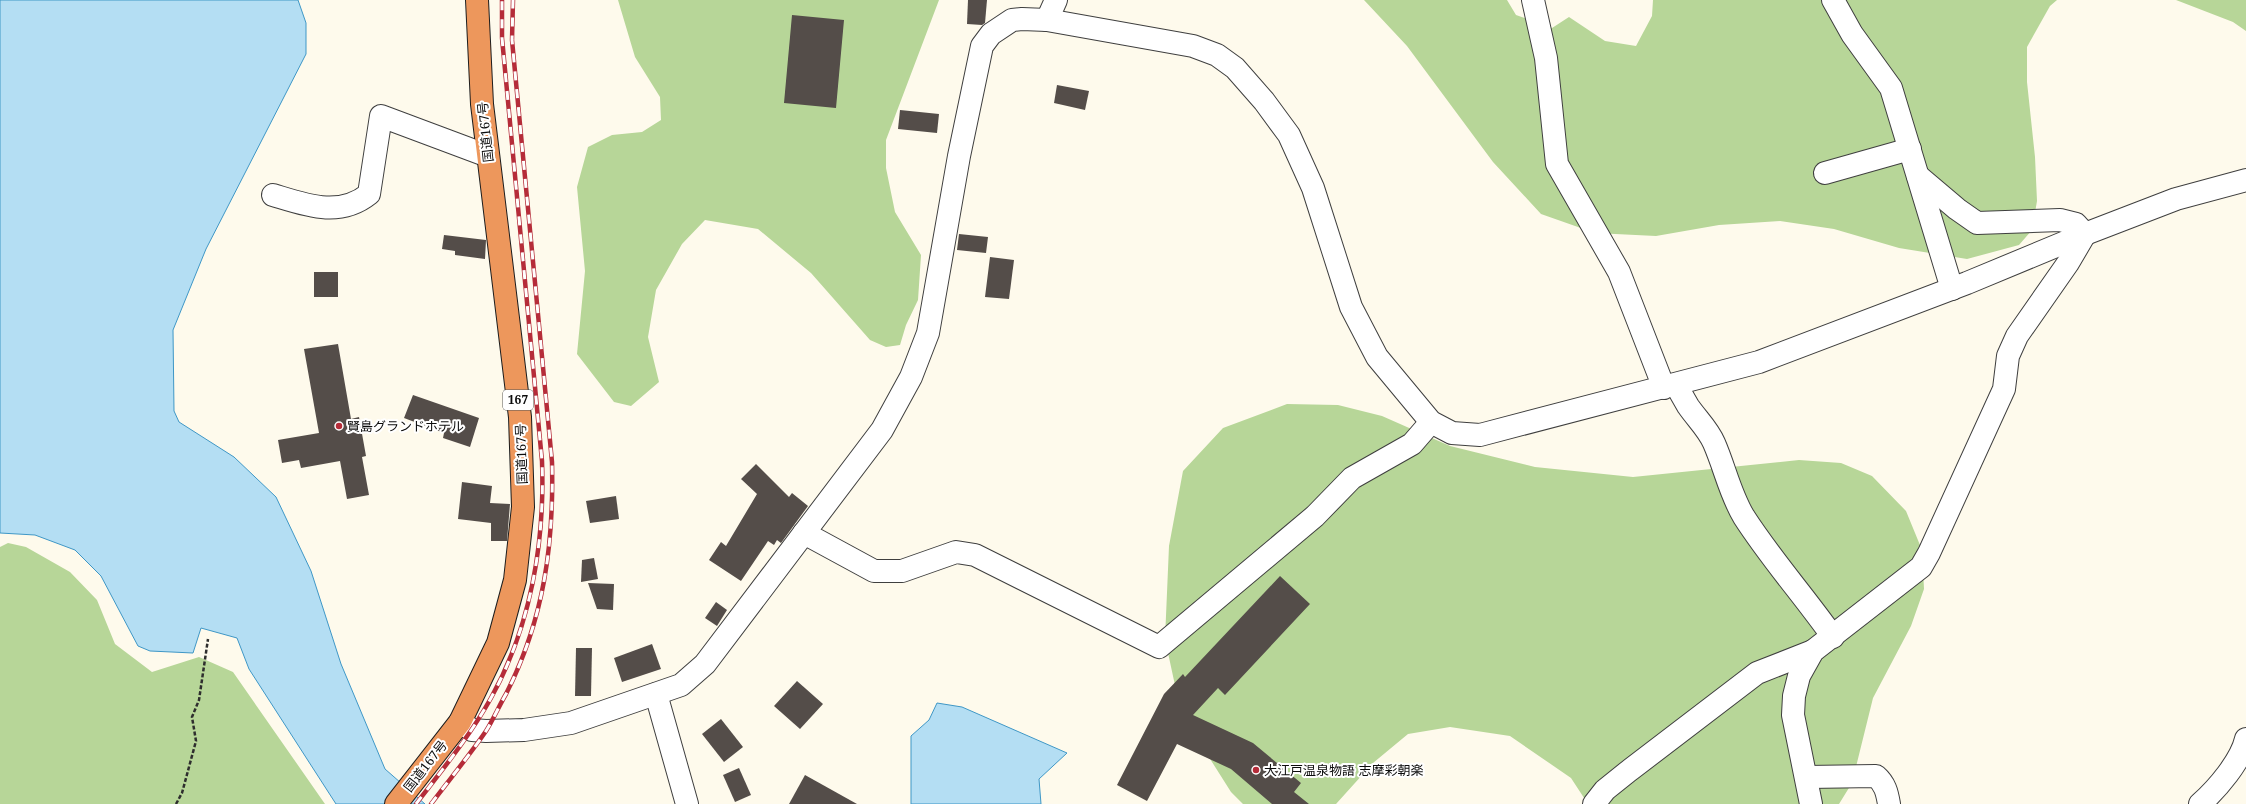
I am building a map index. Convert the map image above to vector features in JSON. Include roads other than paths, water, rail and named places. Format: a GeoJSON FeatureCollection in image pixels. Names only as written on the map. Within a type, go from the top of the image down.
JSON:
{"type":"FeatureCollection","features":[{"type":"Feature","properties":{"kind":"highway","name":"国道167号"},"geometry":{"type":"LineString","coordinates":[[396,804],[460,722],[498,644],[515,580],[524,507],[520,417],[488,156],[482,96],[477,0]]}},
{"type":"Feature","properties":{"kind":"street"},"geometry":{"type":"LineString","coordinates":[[1048,20],[1056,0]]}},
{"type":"Feature","properties":{"kind":"street"},"geometry":{"type":"LineString","coordinates":[[1533,0],[1546,58],[1557,164],[1619,272],[1670,386],[1714,444],[1728,483],[1743,515],[1769,553],[1803,595],[1833,637]]}},
{"type":"Feature","properties":{"kind":"street"},"geometry":{"type":"LineString","coordinates":[[1833,0],[1852,34],[1891,88],[1952,289]]}},
{"type":"Feature","properties":{"kind":"street"},"geometry":{"type":"LineString","coordinates":[[460,722],[472,730],[524,730],[571,723],[681,685],[705,664],[882,430],[910,377],[928,333],[962,140],[982,46],[991,34],[1012,20],[1022,18],[1048,20],[1193,46],[1217,55],[1236,68],[1264,101],[1288,135],[1313,188],[1351,307],[1377,357],[1431,422],[1452,434],[1480,435],[1759,362],[1952,289],[2085,234],[2176,199],[2246,180]]}},
{"type":"Feature","properties":{"kind":"street"},"geometry":{"type":"LineString","coordinates":[[273,195],[309,206],[327,208],[357,204],[369,194],[381,116],[488,156]]}},
{"type":"Feature","properties":{"kind":"street"},"geometry":{"type":"LineString","coordinates":[[1825,173],[1910,149]]}},
{"type":"Feature","properties":{"kind":"street"},"geometry":{"type":"LineString","coordinates":[[1918,176],[1956,209],[1978,223],[1994,224],[2044,219],[2060,220],[2076,224],[2085,234]]}},
{"type":"Feature","properties":{"kind":"street"},"geometry":{"type":"LineString","coordinates":[[1594,804],[1605,790],[1757,673],[1813,651],[1910,576],[1925,560],[2004,389],[2008,356],[2017,336],[2068,263],[2085,234]]}},
{"type":"Feature","properties":{"kind":"street"},"geometry":{"type":"LineString","coordinates":[[804,533],[874,571],[902,571],[956,552],[975,555],[1159,647],[1315,516],[1352,478],[1412,444],[1431,422]]}},
{"type":"Feature","properties":{"kind":"street"},"geometry":{"type":"LineString","coordinates":[[1811,804],[1807,777],[1793,715],[1794,696],[1799,676],[1813,651]]}},
{"type":"Feature","properties":{"kind":"street"},"geometry":{"type":"LineString","coordinates":[[656,694],[687,804]]}},
{"type":"Feature","properties":{"kind":"street"},"geometry":{"type":"LineString","coordinates":[[2200,804],[2213,792],[2230,770],[2246,739]]}},
{"type":"Feature","properties":{"kind":"street"},"geometry":{"type":"LineString","coordinates":[[1807,777],[1876,776],[1882,782],[1886,790],[1889,804]]}},
{"type":"Feature","properties":{"kind":"water"},"geometry":{"type":"Polygon","coordinates":[[[0,0],[298,0],[306,23],[306,54],[206,249],[173,330],[174,411],[179,422],[234,457],[276,497],[311,571],[341,664],[385,769],[425,804],[336,804],[249,669],[237,638],[201,628],[193,653],[150,651],[138,646],[101,576],[75,550],[35,535],[0,533],[0,0]]]}},
{"type":"Feature","properties":{"kind":"water"},"geometry":{"type":"Polygon","coordinates":[[[937,703],[962,707],[1067,753],[1039,779],[1041,804],[911,804],[911,736],[929,720],[937,703]]]}},
{"type":"Feature","properties":{"kind":"railway"},"geometry":{"type":"LineString","coordinates":[[416,804],[474,726],[491,698],[505,670],[526,613],[538,553],[541,522],[542,461],[502,38],[502,0]]}},
{"type":"Feature","properties":{"kind":"railway"},"geometry":{"type":"LineString","coordinates":[[431,804],[486,731],[519,666],[530,638],[538,610],[544,581],[551,523],[552,462],[512,40],[513,0]]}},
{"type":"Feature","properties":{"kind":"place","name":"賢島グランドホテル"},"geometry":{"type":"Point","coordinates":[339,426]}},
{"type":"Feature","properties":{"kind":"place","name":"大江戸温泉物語 志摩彩朝楽"},"geometry":{"type":"Point","coordinates":[1256,770]}}]}
